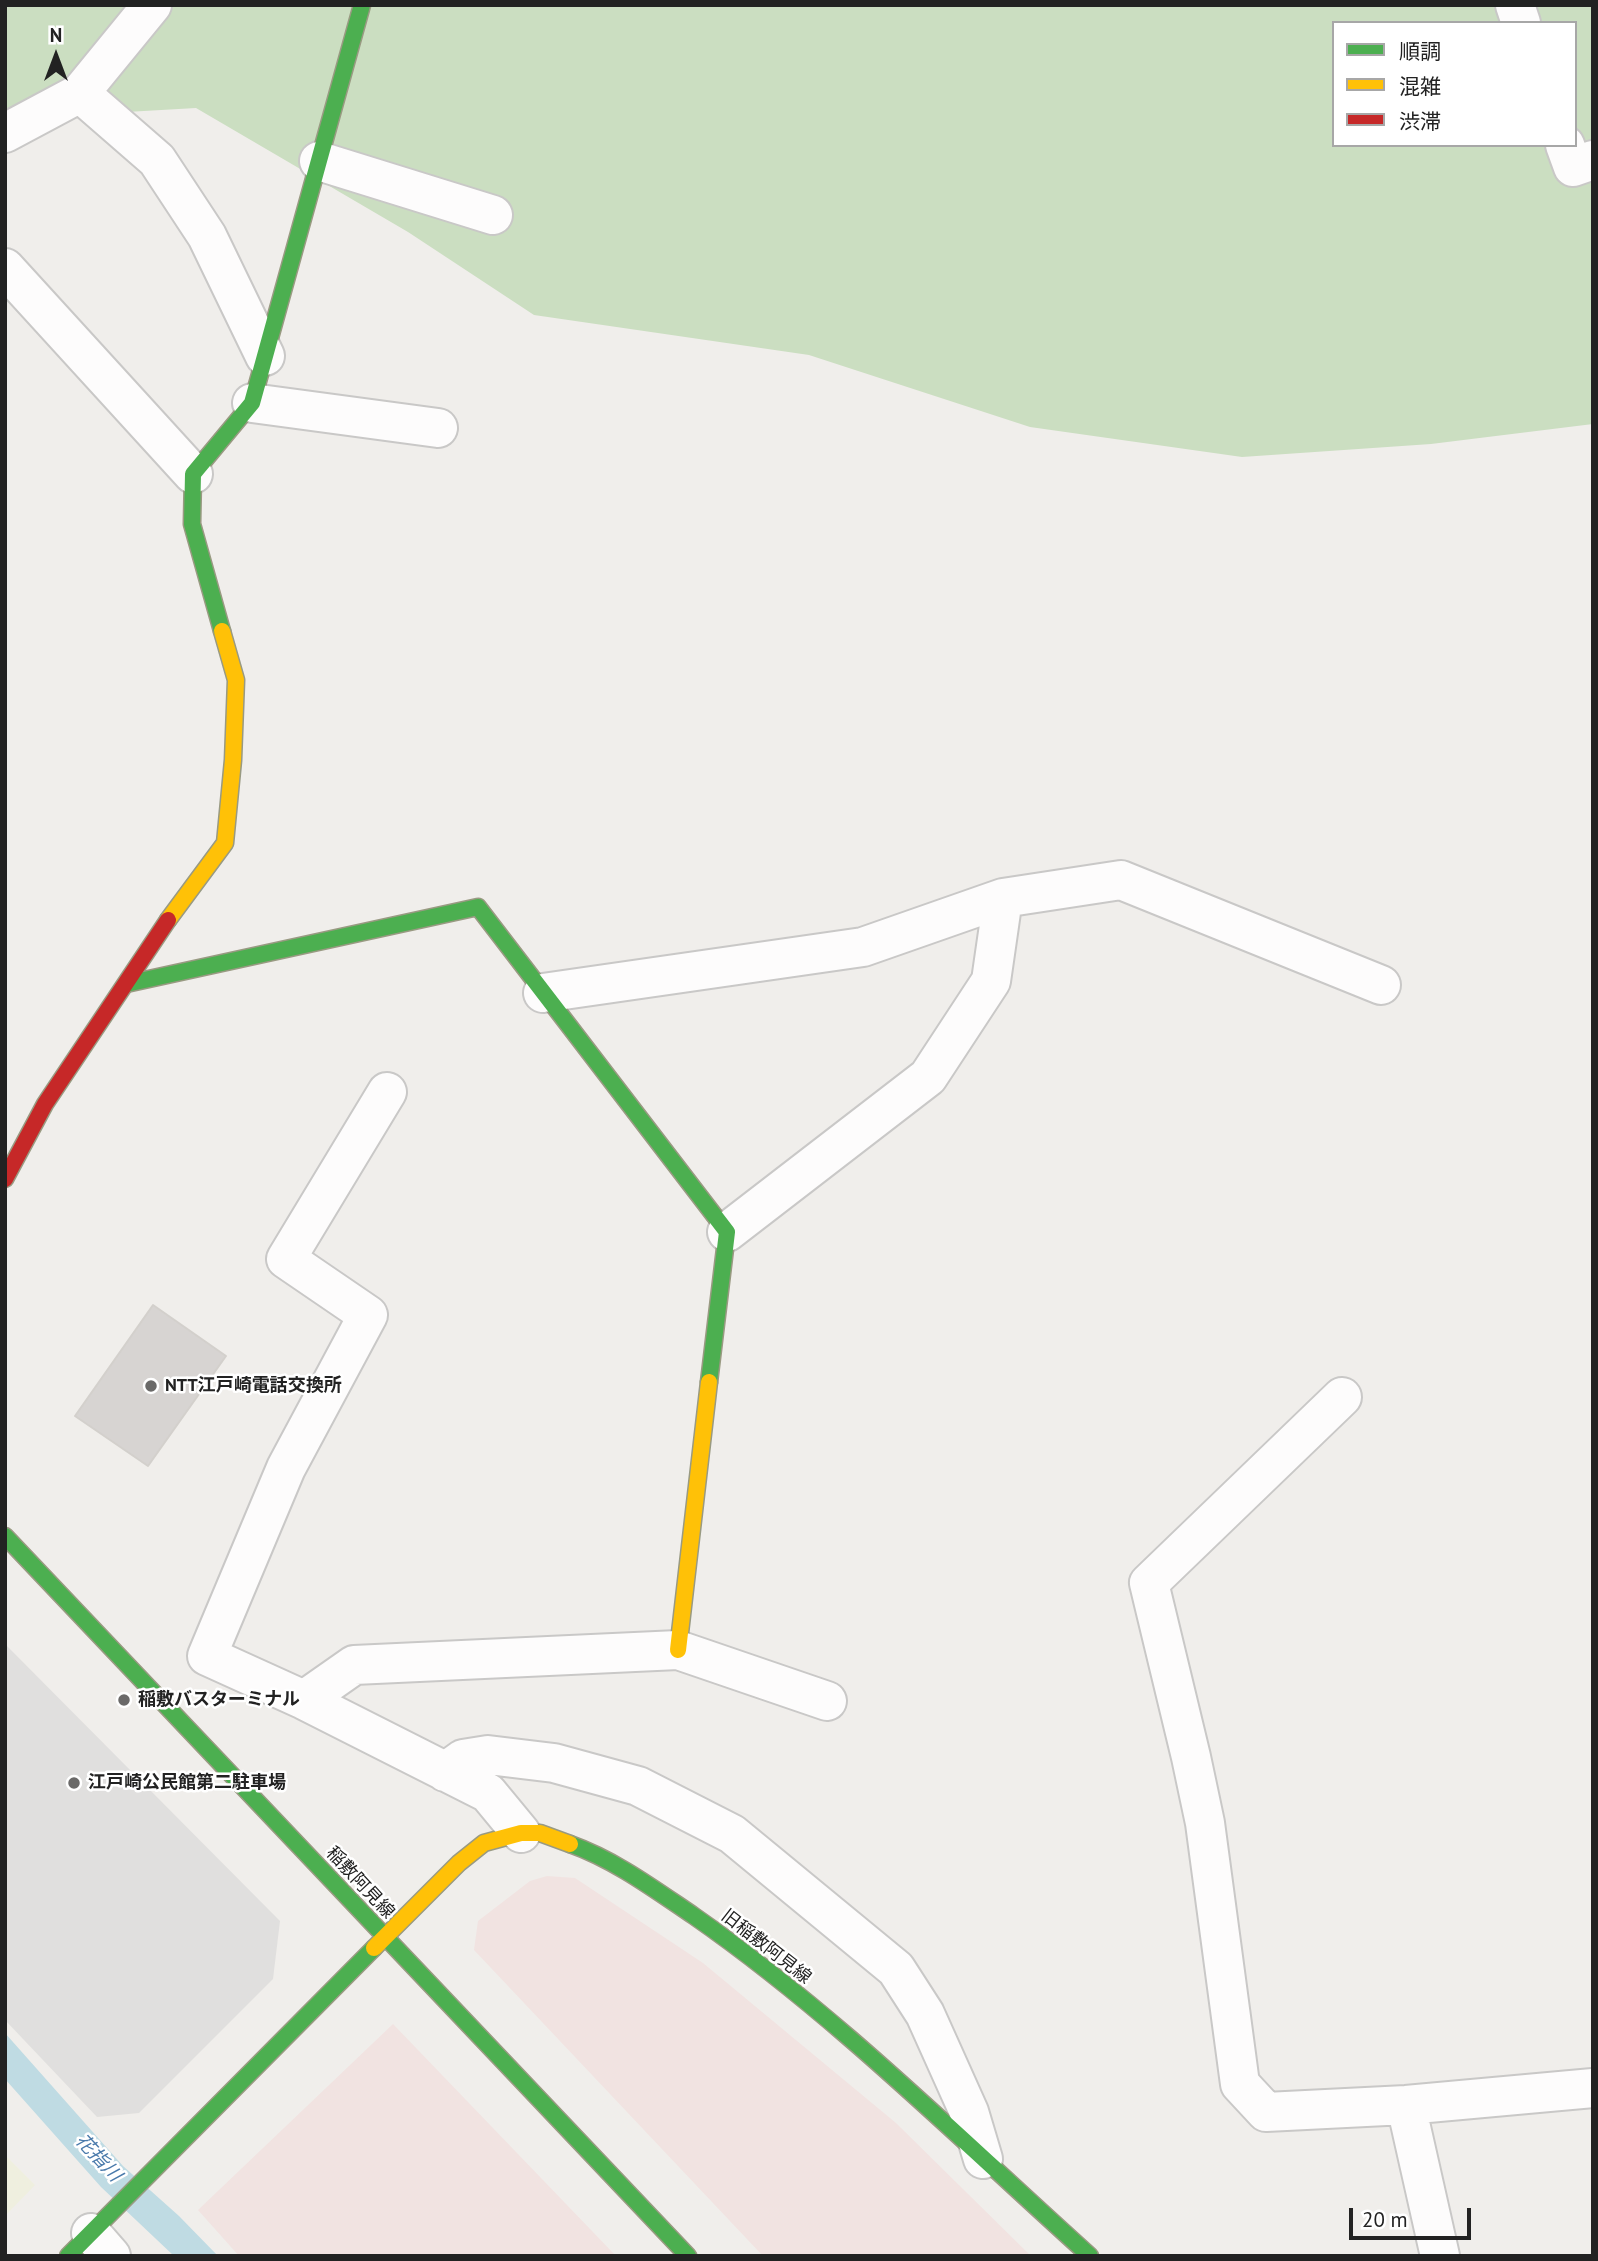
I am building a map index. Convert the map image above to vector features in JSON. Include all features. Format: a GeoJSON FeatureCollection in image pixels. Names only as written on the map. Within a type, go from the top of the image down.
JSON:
{"type":"FeatureCollection","features":[{"type":"Feature","properties":{"kind":"street"},"geometry":{"type":"LineString","coordinates":[[5,133],[80,93],[152,5]]}},
{"type":"Feature","properties":{"kind":"street"},"geometry":{"type":"LineString","coordinates":[[5,1179],[46,1104],[174,910],[225,843],[233,761],[236,680],[192,524],[193,474],[252,403],[362,5]]}},
{"type":"Feature","properties":{"kind":"street"},"geometry":{"type":"LineString","coordinates":[[80,93],[157,160],[207,236],[265,356]]}},
{"type":"Feature","properties":{"kind":"street"},"geometry":{"type":"LineString","coordinates":[[1566,147],[1573,167],[1593,160]]}},
{"type":"Feature","properties":{"kind":"street"},"geometry":{"type":"LineString","coordinates":[[319,161],[493,215]]}},
{"type":"Feature","properties":{"kind":"street"},"geometry":{"type":"LineString","coordinates":[[5,268],[193,474]]}},
{"type":"Feature","properties":{"kind":"street"},"geometry":{"type":"LineString","coordinates":[[252,403],[438,428]]}},
{"type":"Feature","properties":{"kind":"street"},"geometry":{"type":"LineString","coordinates":[[543,993],[863,947],[1003,898],[1121,880],[1381,985]]}},
{"type":"Feature","properties":{"kind":"street"},"geometry":{"type":"LineString","coordinates":[[727,1232],[928,1077],[991,981],[1003,898]]}},
{"type":"Feature","properties":{"kind":"street"},"geometry":{"type":"LineString","coordinates":[[125,984],[478,907],[727,1232],[678,1650]]}},
{"type":"Feature","properties":{"kind":"street"},"geometry":{"type":"LineString","coordinates":[[387,1092],[286,1259],[368,1315],[286,1468],[207,1656],[303,1700],[488,1793],[521,1833]]}},
{"type":"Feature","properties":{"kind":"street"},"geometry":{"type":"LineString","coordinates":[[1342,1397],[1149,1583],[1205,1823],[1240,2084],[1266,2112],[1406,2105],[1593,2088]]}},
{"type":"Feature","properties":{"kind":"street","name":"稲敷阿見線"},"geometry":{"type":"LineString","coordinates":[[5,1536],[688,2256]]}},
{"type":"Feature","properties":{"kind":"street"},"geometry":{"type":"LineString","coordinates":[[303,1700],[354,1665],[678,1650],[827,1701]]}},
{"type":"Feature","properties":{"kind":"street"},"geometry":{"type":"LineString","coordinates":[[445,1772],[463,1759],[488,1755],[554,1763],[638,1786],[732,1834],[896,1969],[910,1988],[930,2026],[969,2112],[983,2159]]}},
{"type":"Feature","properties":{"kind":"street","name":"旧稲敷阿見線"},"geometry":{"type":"LineString","coordinates":[[92,2243],[206,2118],[459,1863],[484,1843],[521,1833],[540,1833],[596,1853],[644,1882],[738,1947],[835,2026],[1090,2256]]}},
{"type":"Feature","properties":{"kind":"street"},"geometry":{"type":"LineString","coordinates":[[1406,2105],[1440,2256]]}},
{"type":"Feature","properties":{"kind":"shaded area","name":"江戸崎公民館第二駐車場"},"geometry":{"type":"Polygon","coordinates":[[[5,1644],[280,1921],[273,1979],[139,2113],[97,2117],[5,2020],[5,1644]]]}},
{"type":"Feature","properties":{"kind":"shaded area"},"geometry":{"type":"Polygon","coordinates":[[[547,1876],[575,1878],[703,1963],[896,2123],[1031,2256],[763,2256],[474,1950],[478,1921],[530,1881],[547,1876]]]}},
{"type":"Feature","properties":{"kind":"shaded area"},"geometry":{"type":"Polygon","coordinates":[[[393,2024],[616,2256],[239,2256],[198,2210],[393,2024]]]}},
{"type":"Feature","properties":{"kind":"green space"},"geometry":{"type":"Polygon","coordinates":[[[5,5],[1593,5],[1593,424],[1431,444],[1242,457],[1030,427],[809,355],[534,315],[408,232],[196,108],[5,119],[5,5]]]}},
{"type":"Feature","properties":{"kind":"green space"},"geometry":{"type":"Polygon","coordinates":[[[5,2155],[35,2185],[5,2216],[5,2155]]]}},
{"type":"Feature","properties":{"kind":"water","name":"花指川"},"geometry":{"type":"Polygon","coordinates":[[[5,2033],[123,2166],[179,2216],[218,2256],[174,2256],[101,2187],[5,2079],[5,2033]]]}},
{"type":"Feature","properties":{"kind":"building","name":"NTT江戸崎電話交換所"},"geometry":{"type":"Polygon","coordinates":[[[153,1305],[226,1356],[148,1466],[75,1416],[153,1305]]]}},
{"type":"Feature","properties":{"kind":"traffic: fast"},"geometry":{"type":"LineString","coordinates":[[222,631],[192,524],[193,474],[252,403],[362,5]]}},
{"type":"Feature","properties":{"kind":"traffic: fast"},"geometry":{"type":"LineString","coordinates":[[126,984],[478,907],[727,1232],[709,1382]]}},
{"type":"Feature","properties":{"kind":"traffic: fast"},"geometry":{"type":"LineString","coordinates":[[5,1536],[688,2256]]}},
{"type":"Feature","properties":{"kind":"traffic: fast"},"geometry":{"type":"LineString","coordinates":[[570,1844],[603,1858],[649,1886],[694,1916],[797,1994],[848,2036],[1090,2256]]}},
{"type":"Feature","properties":{"kind":"traffic: fast"},"geometry":{"type":"LineString","coordinates":[[68,2256],[374,1948]]}},
{"type":"Feature","properties":{"kind":"traffic: slow"},"geometry":{"type":"LineString","coordinates":[[168,920],[225,843],[233,760],[236,680],[222,631]]}},
{"type":"Feature","properties":{"kind":"traffic: slow"},"geometry":{"type":"LineString","coordinates":[[678,1650],[709,1382]]}},
{"type":"Feature","properties":{"kind":"traffic: slow"},"geometry":{"type":"LineString","coordinates":[[374,1948],[459,1863],[484,1843],[521,1833],[540,1833],[570,1844]]}},
{"type":"Feature","properties":{"kind":"traffic: jam"},"geometry":{"type":"LineString","coordinates":[[5,1179],[45,1104],[168,920]]}},
{"type":"Feature","properties":{"kind":"place","name":"NTT江戸崎電話交換所"},"geometry":{"type":"Point","coordinates":[151,1386]}},
{"type":"Feature","properties":{"kind":"place","name":"稲敷バスターミナル"},"geometry":{"type":"Point","coordinates":[124,1700]}},
{"type":"Feature","properties":{"kind":"place","name":"江戸崎公民館第二駐車場"},"geometry":{"type":"Point","coordinates":[74,1783]}}]}
